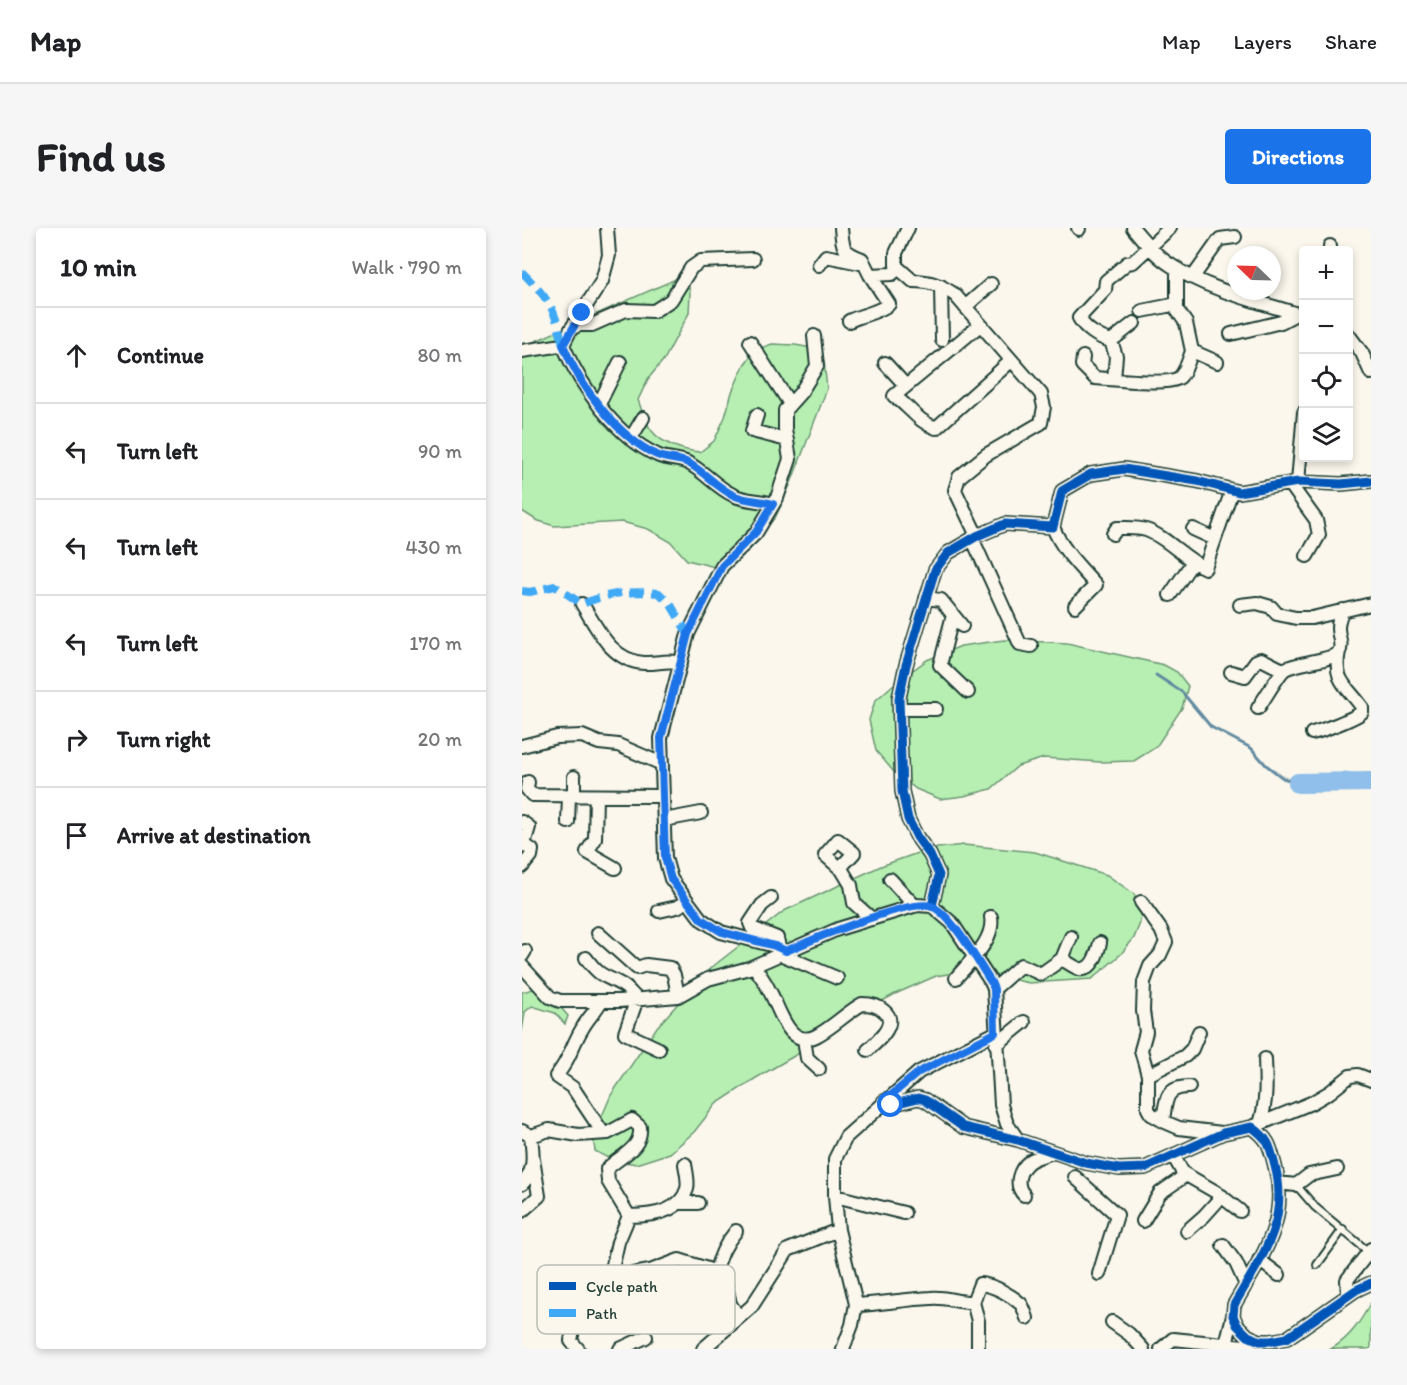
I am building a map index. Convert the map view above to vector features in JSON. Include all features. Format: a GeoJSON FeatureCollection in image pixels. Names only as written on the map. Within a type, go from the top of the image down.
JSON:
{"type":"FeatureCollection","features":[{"type":"Feature","properties":{"kind":"street"},"geometry":{"type":"LineString","coordinates":[[563,345],[602,281],[609,255],[607,228]]}},
{"type":"Feature","properties":{"kind":"street"},"geometry":{"type":"LineString","coordinates":[[841,228],[843,247],[847,252],[862,259],[889,304],[881,310],[849,321]]}},
{"type":"Feature","properties":{"kind":"street"},"geometry":{"type":"LineString","coordinates":[[908,228],[896,253],[898,268],[913,281],[927,281],[955,295],[1041,394],[1044,407],[1041,423],[986,455],[959,477],[955,490],[1020,644],[1031,646]]}},
{"type":"Feature","properties":{"kind":"street"},"geometry":{"type":"LineString","coordinates":[[1133,228],[1169,264],[1193,277],[1231,293],[1299,315]]}},
{"type":"Feature","properties":{"kind":"street"},"geometry":{"type":"LineString","coordinates":[[1111,341],[1101,338],[1079,318],[1105,290],[1106,281],[1127,263],[1133,262],[1170,228]]}},
{"type":"Feature","properties":{"kind":"street"},"geometry":{"type":"LineString","coordinates":[[1193,277],[1220,238],[1235,237]]}},
{"type":"Feature","properties":{"kind":"street"},"geometry":{"type":"LineString","coordinates":[[819,265],[826,255],[867,269],[892,274],[898,268]]}},
{"type":"Feature","properties":{"kind":"street"},"geometry":{"type":"LineString","coordinates":[[571,329],[578,325],[592,325],[626,310],[654,311],[670,300],[691,268],[701,261],[753,259]]}},
{"type":"Feature","properties":{"kind":"street"},"geometry":{"type":"LineString","coordinates":[[1083,357],[1082,365],[1095,378],[1174,381],[1181,377],[1192,351],[1186,323],[1177,310],[1177,268]]}},
{"type":"Feature","properties":{"kind":"street"},"geometry":{"type":"LineString","coordinates":[[965,307],[991,284]]}},
{"type":"Feature","properties":{"kind":"street"},"geometry":{"type":"LineString","coordinates":[[941,286],[942,340]]}},
{"type":"Feature","properties":{"kind":"street"},"geometry":{"type":"LineString","coordinates":[[1142,310],[1177,304]]}},
{"type":"Feature","properties":{"kind":"street"},"geometry":{"type":"LineString","coordinates":[[1231,334],[1299,315]]}},
{"type":"Feature","properties":{"kind":"street"},"geometry":{"type":"LineString","coordinates":[[1111,341],[1134,323]]}},
{"type":"Feature","properties":{"kind":"street"},"geometry":{"type":"LineString","coordinates":[[980,325],[894,396],[924,424],[936,428],[1011,361]]}},
{"type":"Feature","properties":{"kind":"street"},"geometry":{"type":"LineString","coordinates":[[814,336],[817,366],[785,410],[790,459],[773,504],[756,532],[722,566],[688,634],[661,738],[665,858],[671,879],[701,919],[722,932],[782,951],[837,978]]}},
{"type":"Feature","properties":{"kind":"street"},"geometry":{"type":"LineString","coordinates":[[1111,341],[1116,356],[1114,379]]}},
{"type":"Feature","properties":{"kind":"street"},"geometry":{"type":"LineString","coordinates":[[1353,341],[1362,353],[1371,373]]}},
{"type":"Feature","properties":{"kind":"street"},"geometry":{"type":"LineString","coordinates":[[750,342],[790,404]]}},
{"type":"Feature","properties":{"kind":"street"},"geometry":{"type":"LineString","coordinates":[[522,351],[563,345]]}},
{"type":"Feature","properties":{"kind":"street"},"geometry":{"type":"LineString","coordinates":[[563,345],[583,384],[617,427],[631,438],[658,456],[683,461],[698,468],[718,487],[736,497],[762,500],[773,504]]}},
{"type":"Feature","properties":{"kind":"street"},"geometry":{"type":"LineString","coordinates":[[1192,351],[1217,362]]}},
{"type":"Feature","properties":{"kind":"street"},"geometry":{"type":"LineString","coordinates":[[599,404],[620,362]]}},
{"type":"Feature","properties":{"kind":"street"},"geometry":{"type":"LineString","coordinates":[[885,363],[906,386]]}},
{"type":"Feature","properties":{"kind":"street"},"geometry":{"type":"LineString","coordinates":[[757,415],[752,431],[787,440]]}},
{"type":"Feature","properties":{"kind":"street"},"geometry":{"type":"LineString","coordinates":[[631,438],[643,418]]}},
{"type":"Feature","properties":{"kind":"street"},"geometry":{"type":"LineString","coordinates":[[1299,448],[1294,483],[1316,520],[1319,535],[1307,556]]}},
{"type":"Feature","properties":{"kind":"street"},"geometry":{"type":"LineString","coordinates":[[1075,606],[1096,585],[1067,553],[1053,527],[1062,491],[1091,474],[1124,469],[1239,492],[1294,483],[1341,484],[1371,481]]}},
{"type":"Feature","properties":{"kind":"street"},"geometry":{"type":"LineString","coordinates":[[1113,534],[1117,528],[1145,529],[1192,563],[1205,568],[1232,490]]}},
{"type":"Feature","properties":{"kind":"street"},"geometry":{"type":"LineString","coordinates":[[932,906],[939,875],[930,855],[908,819],[902,791],[899,698],[906,665],[934,570],[948,553],[975,537],[1005,524],[1053,527]]}},
{"type":"Feature","properties":{"kind":"street"},"geometry":{"type":"LineString","coordinates":[[1193,529],[1215,539]]}},
{"type":"Feature","properties":{"kind":"street"},"geometry":{"type":"LineString","coordinates":[[1170,595],[1192,563]]}},
{"type":"Feature","properties":{"kind":"street"},"geometry":{"type":"LineString","coordinates":[[926,598],[941,600],[962,626]]}},
{"type":"Feature","properties":{"kind":"street"},"geometry":{"type":"LineString","coordinates":[[1240,605],[1257,603],[1271,607],[1277,614],[1296,618],[1312,618],[1371,604]]}},
{"type":"Feature","properties":{"kind":"street"},"geometry":{"type":"LineString","coordinates":[[582,604],[607,643],[618,655],[629,662],[646,664],[672,660],[681,663]]}},
{"type":"Feature","properties":{"kind":"street"},"geometry":{"type":"LineString","coordinates":[[1312,733],[1358,716],[1362,712],[1362,707],[1341,681],[1337,672],[1341,646],[1338,621],[1342,610]]}},
{"type":"Feature","properties":{"kind":"street"},"geometry":{"type":"LineString","coordinates":[[953,615],[940,665],[968,692]]}},
{"type":"Feature","properties":{"kind":"street"},"geometry":{"type":"LineString","coordinates":[[1258,708],[1283,670],[1298,664],[1334,656],[1339,651]]}},
{"type":"Feature","properties":{"kind":"street"},"geometry":{"type":"LineString","coordinates":[[1231,672],[1245,676],[1256,661],[1261,659],[1283,670]]}},
{"type":"Feature","properties":{"kind":"street"},"geometry":{"type":"LineString","coordinates":[[900,709],[936,709]]}},
{"type":"Feature","properties":{"kind":"street"},"geometry":{"type":"LineString","coordinates":[[522,746],[557,737],[582,736],[599,743],[618,745],[662,764]]}},
{"type":"Feature","properties":{"kind":"street"},"geometry":{"type":"LineString","coordinates":[[568,822],[574,777]]}},
{"type":"Feature","properties":{"kind":"street"},"geometry":{"type":"LineString","coordinates":[[528,782],[527,789],[532,795],[663,796]]}},
{"type":"Feature","properties":{"kind":"street"},"geometry":{"type":"LineString","coordinates":[[596,796],[595,839],[587,852],[615,868]]}},
{"type":"Feature","properties":{"kind":"street"},"geometry":{"type":"LineString","coordinates":[[664,820],[701,813]]}},
{"type":"Feature","properties":{"kind":"street"},"geometry":{"type":"LineString","coordinates":[[522,822],[529,827],[523,843],[532,850],[531,856],[522,867]]}},
{"type":"Feature","properties":{"kind":"street"},"geometry":{"type":"LineString","coordinates":[[840,868],[851,885],[854,903],[872,919]]}},
{"type":"Feature","properties":{"kind":"street"},"geometry":{"type":"LineString","coordinates":[[890,879],[915,906]]}},
{"type":"Feature","properties":{"kind":"street"},"geometry":{"type":"LineString","coordinates":[[771,898],[758,910],[750,922],[752,928],[777,938],[782,951]]}},
{"type":"Feature","properties":{"kind":"street"},"geometry":{"type":"LineString","coordinates":[[659,911],[678,907],[687,902]]}},
{"type":"Feature","properties":{"kind":"street"},"geometry":{"type":"LineString","coordinates":[[1141,902],[1161,930],[1166,942],[1160,955],[1150,966],[1144,982],[1143,1011],[1146,1032],[1140,1050],[1148,1075],[1148,1109],[1151,1114],[1179,1128],[1223,1133]]}},
{"type":"Feature","properties":{"kind":"street"},"geometry":{"type":"LineString","coordinates":[[522,966],[550,997],[560,1001],[678,996],[708,979],[754,966],[782,951],[838,929],[915,906],[932,906],[952,923],[994,989],[1001,1105],[1007,1124],[1018,1140]]}},
{"type":"Feature","properties":{"kind":"street"},"geometry":{"type":"LineString","coordinates":[[956,978],[975,958],[993,926],[991,917]]}},
{"type":"Feature","properties":{"kind":"street"},"geometry":{"type":"LineString","coordinates":[[598,933],[637,968],[646,964],[670,968],[674,975],[678,996]]}},
{"type":"Feature","properties":{"kind":"street"},"geometry":{"type":"LineString","coordinates":[[994,989],[1021,965],[1041,974],[1062,959],[1071,937]]}},
{"type":"Feature","properties":{"kind":"street"},"geometry":{"type":"LineString","coordinates":[[1062,959],[1081,969],[1087,968],[1098,952],[1100,943]]}},
{"type":"Feature","properties":{"kind":"street"},"geometry":{"type":"LineString","coordinates":[[586,958],[597,972],[610,981],[624,986],[637,999]]}},
{"type":"Feature","properties":{"kind":"street"},"geometry":{"type":"LineString","coordinates":[[754,966],[770,991],[781,1017],[796,1037],[804,1039],[815,1037],[862,1004],[871,1004],[883,1009],[889,1016],[890,1025],[868,1050]]}},
{"type":"Feature","properties":{"kind":"street"},"geometry":{"type":"LineString","coordinates":[[637,999],[625,1033],[659,1049]]}},
{"type":"Feature","properties":{"kind":"street"},"geometry":{"type":"LineString","coordinates":[[602,1001],[582,1028],[565,1066],[556,1076],[573,1088],[603,1133]]}},
{"type":"Feature","properties":{"kind":"street"},"geometry":{"type":"LineString","coordinates":[[843,1349],[852,1325],[856,1305],[838,1230],[835,1158],[840,1147],[846,1137],[919,1072],[996,1039],[1024,1022]]}},
{"type":"Feature","properties":{"kind":"street"},"geometry":{"type":"LineString","coordinates":[[1148,1075],[1185,1056],[1192,1049],[1199,1032]]}},
{"type":"Feature","properties":{"kind":"street"},"geometry":{"type":"LineString","coordinates":[[804,1039],[807,1058],[819,1069]]}},
{"type":"Feature","properties":{"kind":"street"},"geometry":{"type":"LineString","coordinates":[[1253,1124],[1266,1105],[1265,1059]]}},
{"type":"Feature","properties":{"kind":"street"},"geometry":{"type":"LineString","coordinates":[[884,1101],[891,1105],[918,1098],[925,1100],[963,1127],[1018,1140],[1074,1159],[1128,1169],[1145,1168],[1223,1133],[1311,1102],[1330,1092],[1350,1076],[1358,1075],[1371,1081]]}},
{"type":"Feature","properties":{"kind":"street"},"geometry":{"type":"LineString","coordinates":[[1163,1121],[1167,1097],[1171,1091],[1178,1087],[1189,1087]]}},
{"type":"Feature","properties":{"kind":"street"},"geometry":{"type":"LineString","coordinates":[[522,1211],[539,1196],[526,1134],[549,1130],[578,1135],[608,1133],[632,1120],[640,1127],[641,1135],[638,1144],[607,1169],[608,1180],[629,1216]]}},
{"type":"Feature","properties":{"kind":"street"},"geometry":{"type":"LineString","coordinates":[[1226,1344],[1234,1305],[1271,1238],[1279,1214],[1278,1183],[1269,1141],[1253,1124]]}},
{"type":"Feature","properties":{"kind":"street"},"geometry":{"type":"LineString","coordinates":[[1024,1195],[1018,1185],[1022,1170],[1030,1161],[1053,1152]]}},
{"type":"Feature","properties":{"kind":"street"},"geometry":{"type":"LineString","coordinates":[[1173,1155],[1183,1173],[1222,1196],[1240,1211]]}},
{"type":"Feature","properties":{"kind":"street"},"geometry":{"type":"LineString","coordinates":[[522,1184],[531,1175],[533,1159]]}},
{"type":"Feature","properties":{"kind":"street"},"geometry":{"type":"LineString","coordinates":[[1074,1159],[1075,1180],[1117,1215],[1101,1252],[1099,1274]]}},
{"type":"Feature","properties":{"kind":"street"},"geometry":{"type":"LineString","coordinates":[[629,1216],[649,1216],[679,1203],[688,1188],[685,1164]]}},
{"type":"Feature","properties":{"kind":"street"},"geometry":{"type":"LineString","coordinates":[[1278,1183],[1296,1185],[1309,1175],[1336,1169]]}},
{"type":"Feature","properties":{"kind":"street"},"geometry":{"type":"LineString","coordinates":[[1143,1221],[1160,1193],[1186,1175]]}},
{"type":"Feature","properties":{"kind":"street"},"geometry":{"type":"LineString","coordinates":[[835,1196],[904,1214]]}},
{"type":"Feature","properties":{"kind":"street"},"geometry":{"type":"LineString","coordinates":[[1187,1231],[1222,1196]]}},
{"type":"Feature","properties":{"kind":"street"},"geometry":{"type":"LineString","coordinates":[[679,1203],[698,1203]]}},
{"type":"Feature","properties":{"kind":"street"},"geometry":{"type":"LineString","coordinates":[[613,1265],[618,1242],[629,1216]]}},
{"type":"Feature","properties":{"kind":"street"},"geometry":{"type":"LineString","coordinates":[[735,1321],[752,1306],[788,1250],[838,1230]]}},
{"type":"Feature","properties":{"kind":"street"},"geometry":{"type":"LineString","coordinates":[[717,1265],[729,1234]]}},
{"type":"Feature","properties":{"kind":"street"},"geometry":{"type":"LineString","coordinates":[[1223,1245],[1236,1263],[1246,1285]]}},
{"type":"Feature","properties":{"kind":"street"},"geometry":{"type":"LineString","coordinates":[[1348,1295],[1347,1280],[1370,1252]]}},
{"type":"Feature","properties":{"kind":"street"},"geometry":{"type":"LineString","coordinates":[[666,1265],[680,1260],[695,1265]]}},
{"type":"Feature","properties":{"kind":"street"},"geometry":{"type":"LineString","coordinates":[[1259,1260],[1279,1275]]}},
{"type":"Feature","properties":{"kind":"street"},"geometry":{"type":"LineString","coordinates":[[978,1348],[978,1321],[973,1302],[980,1284],[990,1280],[1028,1312]]}},
{"type":"Feature","properties":{"kind":"street"},"geometry":{"type":"LineString","coordinates":[[1233,1316],[1237,1325],[1248,1336],[1257,1340],[1271,1341],[1287,1338],[1348,1295],[1371,1283]]}},
{"type":"Feature","properties":{"kind":"street"},"geometry":{"type":"LineString","coordinates":[[856,1305],[888,1304],[934,1297],[961,1303],[973,1302]]}},
{"type":"Feature","properties":{"kind":"street"},"geometry":{"type":"LineString","coordinates":[[735,1311],[739,1317]]}},
{"type":"Feature","properties":{"kind":"street"},"geometry":{"type":"LineString","coordinates":[[1112,1322],[1129,1334],[1143,1349]]}},
{"type":"Feature","properties":{"kind":"street"},"geometry":{"type":"LineString","coordinates":[[572,1334],[571,1341],[578,1349]]}},
{"type":"Feature","properties":{"kind":"street"},"geometry":{"type":"LineString","coordinates":[[703,1349],[720,1334]]}},
{"type":"Feature","properties":{"kind":"street"},"geometry":{"type":"LineString","coordinates":[[620,1349],[646,1337]]}},
{"type":"Feature","properties":{"kind":"street"},"geometry":{"type":"LineString","coordinates":[[1161,1349],[1173,1339],[1244,1346],[1257,1340]]}},
{"type":"Feature","properties":{"kind":"lane"},"geometry":{"type":"LineString","coordinates":[[1296,1185],[1315,1207],[1370,1252]]}},
{"type":"Feature","properties":{"kind":"lane"},"geometry":{"type":"LineString","coordinates":[[1317,1265],[1343,1229]]}},
{"type":"Feature","properties":{"kind":"green space"},"geometry":{"type":"Polygon","coordinates":[[[687,274],[690,293],[689,313],[665,358],[648,379],[638,400],[647,424],[656,436],[674,446],[700,452],[714,441],[744,365],[755,350],[772,344],[812,348],[824,361],[827,389],[776,516],[755,541],[735,558],[715,567],[687,560],[671,542],[648,529],[622,522],[554,526],[536,520],[522,511],[522,347],[687,274]]]}},
{"type":"Feature","properties":{"kind":"green space"},"geometry":{"type":"Polygon","coordinates":[[[1004,640],[1067,643],[1164,665],[1177,672],[1188,686],[1182,708],[1156,747],[1134,761],[1100,762],[1044,758],[1018,766],[991,789],[964,796],[940,799],[916,789],[894,772],[876,751],[869,720],[875,701],[927,660],[961,646],[1004,640]]]}},
{"type":"Feature","properties":{"kind":"green space"},"geometry":{"type":"Polygon","coordinates":[[[964,845],[1035,852],[1107,875],[1134,894],[1142,909],[1134,938],[1121,954],[1092,979],[1029,983],[971,970],[936,976],[895,994],[855,1016],[808,1048],[716,1104],[694,1132],[670,1153],[636,1164],[610,1159],[595,1151],[593,1137],[611,1095],[657,1027],[707,971],[784,911],[881,866],[929,849],[964,845]]]}},
{"type":"Feature","properties":{"kind":"green space"},"geometry":{"type":"Polygon","coordinates":[[[533,989],[564,1011],[568,1016],[565,1024],[555,1013],[532,1006],[525,1012],[522,1032],[522,992],[533,989]]]}},
{"type":"Feature","properties":{"kind":"green space"},"geometry":{"type":"Polygon","coordinates":[[[1371,1302],[1371,1349],[1331,1349],[1344,1340],[1371,1302]]]}},
{"type":"Feature","properties":{"kind":"waterway"},"geometry":{"type":"LineString","coordinates":[[1156,675],[1182,692],[1211,727],[1251,748],[1266,765],[1283,778],[1298,783]]}},
{"type":"Feature","properties":{"kind":"waterway"},"geometry":{"type":"LineString","coordinates":[[1298,783],[1371,782]]}},
{"type":"Feature","properties":{"kind":"marked path"},"geometry":{"type":"LineString","coordinates":[[522,272],[550,305],[563,345]]}},
{"type":"Feature","properties":{"kind":"marked path"},"geometry":{"type":"LineString","coordinates":[[522,591],[530,592],[555,586],[582,604],[620,593],[659,593],[671,605],[688,634]]}},
{"type":"Feature","properties":{"kind":"cycle path"},"geometry":{"type":"LineString","coordinates":[[932,906],[939,875],[930,855],[908,819],[902,791],[899,698],[906,665],[935,570],[948,553],[977,536],[1005,524],[1053,527],[1062,491],[1091,474],[1124,469],[1197,481],[1239,492],[1298,482],[1341,484],[1371,481]]}},
{"type":"Feature","properties":{"kind":"cycle path"},"geometry":{"type":"LineString","coordinates":[[884,1101],[890,1105],[918,1098],[925,1100],[963,1127],[1018,1140],[1086,1163],[1119,1169],[1145,1168],[1223,1133],[1252,1127],[1262,1135],[1270,1148],[1279,1186],[1279,1205],[1270,1239],[1234,1305],[1233,1316],[1237,1325],[1248,1336],[1260,1341],[1287,1338],[1356,1290],[1371,1283]]}},
{"type":"Feature","properties":{"kind":"route"},"geometry":{"type":"LineString","coordinates":[[582,313],[563,345],[583,384],[617,427],[658,456],[683,461],[698,468],[718,487],[736,497],[762,500],[773,504],[756,532],[722,566],[688,634],[676,684],[670,698],[661,738],[665,858],[671,879],[701,919],[722,932],[786,951],[838,929],[898,910],[917,905],[932,906],[952,923],[994,989],[995,1033],[942,1058],[919,1072],[884,1101],[891,1105]]}}]}
